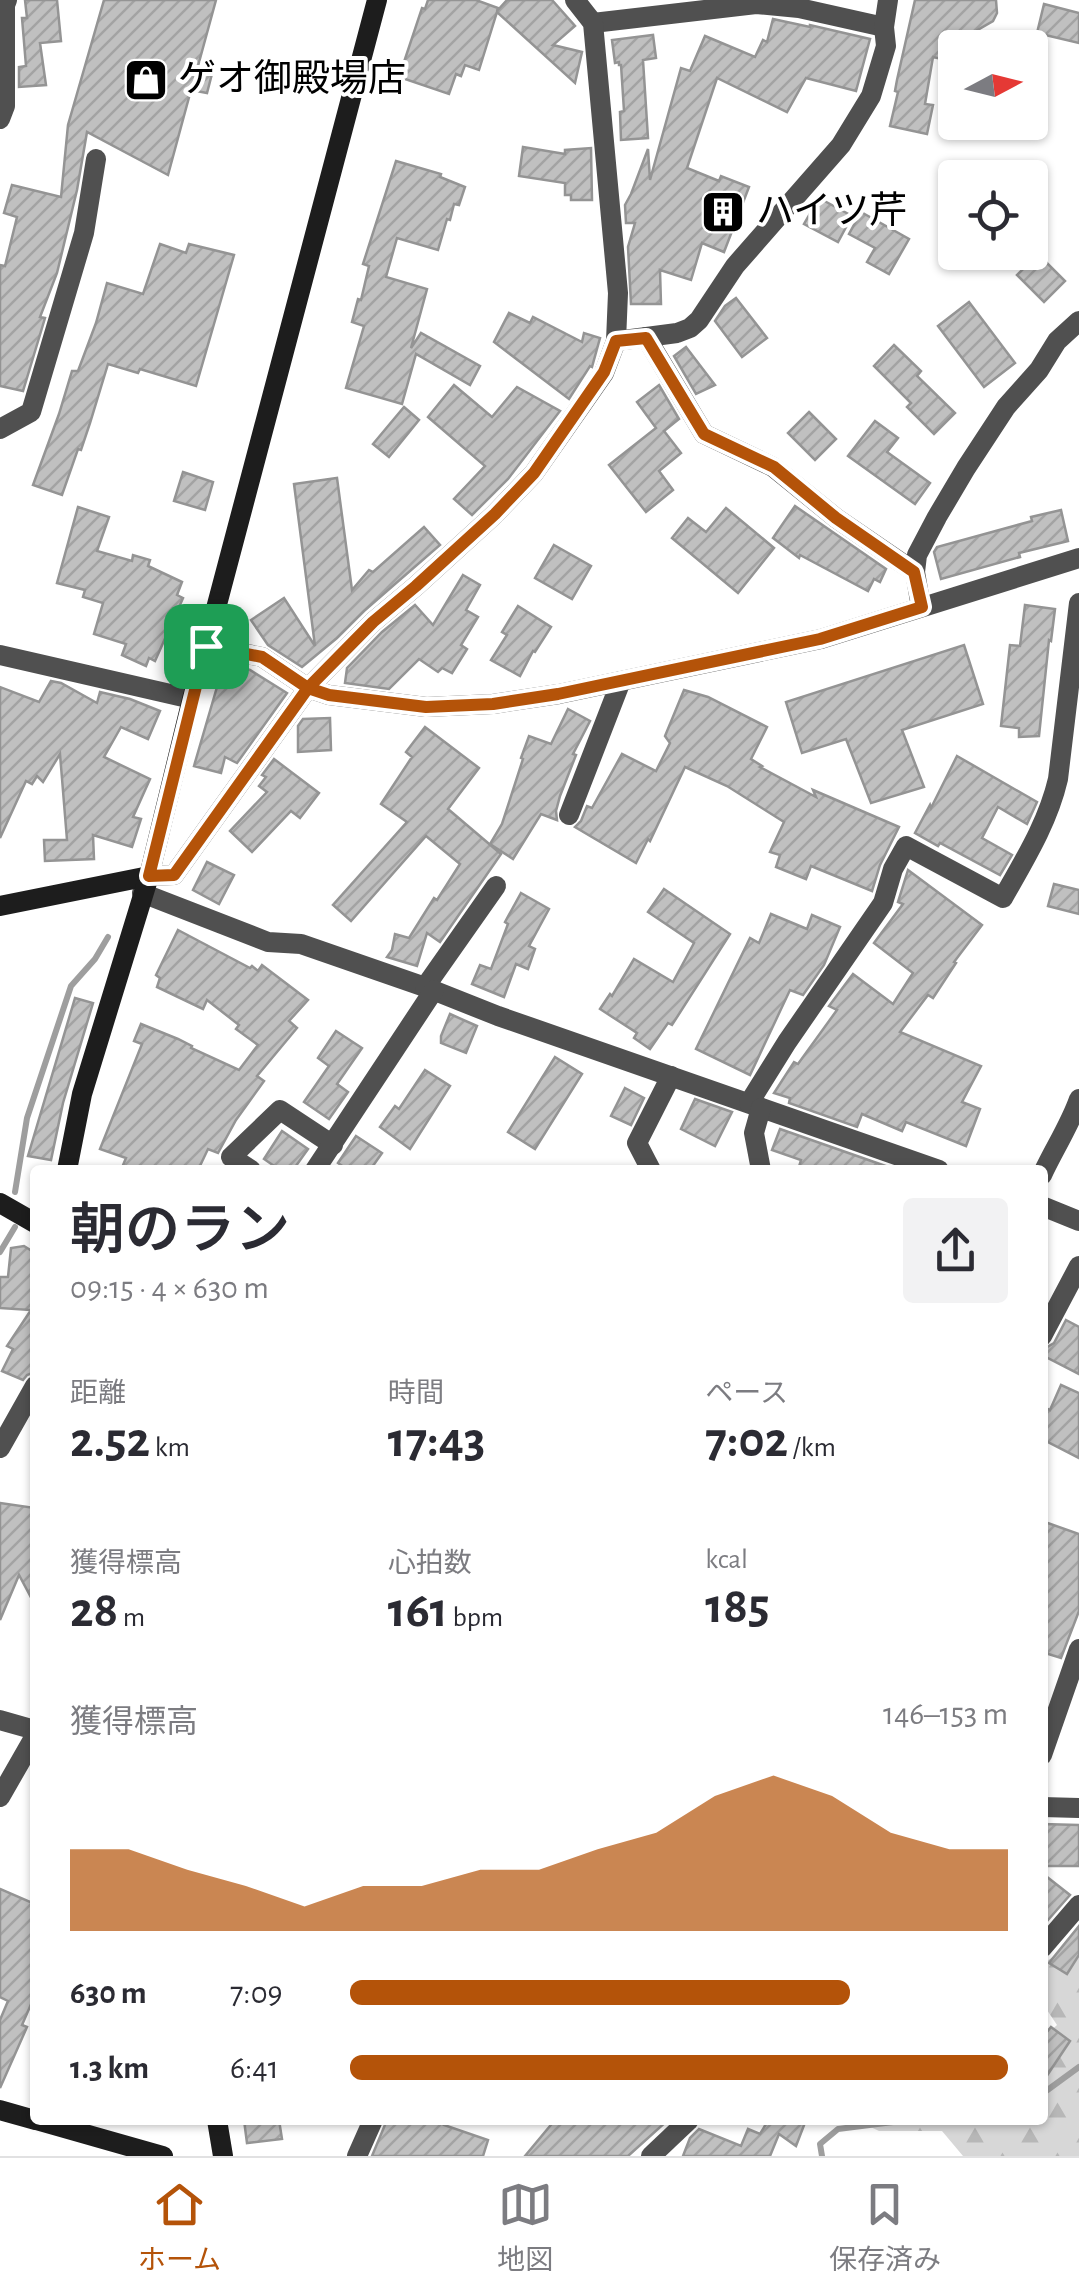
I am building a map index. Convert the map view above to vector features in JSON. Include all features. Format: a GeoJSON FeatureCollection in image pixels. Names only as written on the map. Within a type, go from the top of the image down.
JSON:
{"type":"FeatureCollection","features":[{"type":"Feature","properties":{"kind":"street"},"geometry":{"type":"LineString","coordinates":[[0,120],[5,106],[7,0]]}},
{"type":"Feature","properties":{"kind":"street"},"geometry":{"type":"LineString","coordinates":[[68,1165],[82,1094],[145,884],[377,0]]}},
{"type":"Feature","properties":{"kind":"street"},"geometry":{"type":"LineString","coordinates":[[0,906],[145,884],[174,875],[308,688],[373,622],[495,514],[534,473],[604,372],[616,341],[618,293],[594,23],[575,0]]}},
{"type":"Feature","properties":{"kind":"street"},"geometry":{"type":"LineString","coordinates":[[616,341],[690,328],[735,266],[841,145],[871,96],[886,46],[888,0]]}},
{"type":"Feature","properties":{"kind":"street"},"geometry":{"type":"LineString","coordinates":[[594,23],[756,4],[799,8],[884,27]]}},
{"type":"Feature","properties":{"kind":"street"},"geometry":{"type":"LineString","coordinates":[[3,422],[31,412],[84,233],[96,159]]}},
{"type":"Feature","properties":{"kind":"street"},"geometry":{"type":"LineString","coordinates":[[922,607],[914,572],[916,555],[1006,407],[1039,370],[1058,340],[1079,321]]}},
{"type":"Feature","properties":{"kind":"street"},"geometry":{"type":"LineString","coordinates":[[646,338],[704,434],[774,467],[836,518],[914,572]]}},
{"type":"Feature","properties":{"kind":"street"},"geometry":{"type":"LineString","coordinates":[[206,646],[262,657],[308,688],[329,695],[426,707],[493,704],[820,639],[1079,558]]}},
{"type":"Feature","properties":{"kind":"street"},"geometry":{"type":"LineString","coordinates":[[760,1165],[754,1133],[755,1106],[786,1042],[883,903],[906,846],[1002,898],[1030,850],[1052,803],[1058,778],[1079,603]]}},
{"type":"Feature","properties":{"kind":"street"},"geometry":{"type":"LineString","coordinates":[[0,654],[192,699]]}},
{"type":"Feature","properties":{"kind":"street"},"geometry":{"type":"LineString","coordinates":[[569,815],[621,681]]}},
{"type":"Feature","properties":{"kind":"street"},"geometry":{"type":"LineString","coordinates":[[145,884],[268,942],[302,944],[925,1165]]}},
{"type":"Feature","properties":{"kind":"street"},"geometry":{"type":"LineString","coordinates":[[318,1165],[496,886]]}},
{"type":"Feature","properties":{"kind":"street"},"geometry":{"type":"LineString","coordinates":[[648,1165],[637,1143],[671,1076]]}},
{"type":"Feature","properties":{"kind":"street"},"geometry":{"type":"LineString","coordinates":[[1047,1165],[1079,1099]]}},
{"type":"Feature","properties":{"kind":"street"},"geometry":{"type":"LineString","coordinates":[[243,1165],[231,1157],[280,1110],[333,1144]]}},
{"type":"Feature","properties":{"kind":"street"},"geometry":{"type":"LineString","coordinates":[[0,1202],[30,1220]]}},
{"type":"Feature","properties":{"kind":"street"},"geometry":{"type":"LineString","coordinates":[[1048,1208],[1079,1220]]}},
{"type":"Feature","properties":{"kind":"street"},"geometry":{"type":"LineString","coordinates":[[1048,1325],[1079,1266]]}},
{"type":"Feature","properties":{"kind":"street"},"geometry":{"type":"LineString","coordinates":[[0,1448],[30,1395]]}},
{"type":"Feature","properties":{"kind":"street"},"geometry":{"type":"LineString","coordinates":[[1048,1738],[1079,1649]]}},
{"type":"Feature","properties":{"kind":"street"},"geometry":{"type":"LineString","coordinates":[[0,1720],[30,1731]]}},
{"type":"Feature","properties":{"kind":"street"},"geometry":{"type":"LineString","coordinates":[[0,1798],[30,1742]]}},
{"type":"Feature","properties":{"kind":"street"},"geometry":{"type":"LineString","coordinates":[[1048,1808],[1079,1808]]}},
{"type":"Feature","properties":{"kind":"street"},"geometry":{"type":"LineString","coordinates":[[1048,1941],[1079,1905]]}},
{"type":"Feature","properties":{"kind":"street"},"geometry":{"type":"LineString","coordinates":[[0,2110],[30,2119]]}},
{"type":"Feature","properties":{"kind":"street"},"geometry":{"type":"LineString","coordinates":[[53,2125],[163,2156]]}},
{"type":"Feature","properties":{"kind":"street"},"geometry":{"type":"LineString","coordinates":[[218,2125],[224,2156]]}},
{"type":"Feature","properties":{"kind":"street"},"geometry":{"type":"LineString","coordinates":[[357,2156],[370,2125]]}},
{"type":"Feature","properties":{"kind":"street"},"geometry":{"type":"LineString","coordinates":[[651,2156],[684,2125]]}},
{"type":"Feature","properties":{"kind":"green space"},"geometry":{"type":"Polygon","coordinates":[[[1079,1942],[1079,2156],[963,2156],[942,2131],[879,2131],[866,2125],[1048,2125],[1048,2033],[1057,2025],[1048,2012],[1048,1960],[1079,1942]]]}},
{"type":"Feature","properties":{"kind":"building"},"geometry":{"type":"Polygon","coordinates":[[[25,0],[57,0],[61,41],[40,43],[46,85],[19,87],[19,67],[26,66],[22,18],[27,18],[25,0]]]}},
{"type":"Feature","properties":{"kind":"building","name":"ゲオ御殿場店"},"geometry":{"type":"Polygon","coordinates":[[[104,0],[216,0],[198,66],[213,70],[207,93],[191,90],[168,175],[87,132],[57,273],[40,317],[45,318],[23,391],[0,386],[0,265],[5,266],[17,217],[4,213],[12,185],[61,197],[68,125],[104,0]]]}},
{"type":"Feature","properties":{"kind":"building"},"geometry":{"type":"Polygon","coordinates":[[[428,0],[476,0],[498,8],[497,11],[507,0],[552,0],[575,26],[553,45],[582,52],[575,83],[497,12],[479,70],[465,65],[461,76],[456,74],[449,94],[399,77],[428,0]]]}},
{"type":"Feature","properties":{"kind":"building"},"geometry":{"type":"Polygon","coordinates":[[[915,0],[996,0],[993,21],[977,30],[938,30],[938,58],[933,57],[925,104],[933,105],[927,134],[890,126],[915,0]]]}},
{"type":"Feature","properties":{"kind":"building"},"geometry":{"type":"Polygon","coordinates":[[[1044,4],[1079,13],[1079,43],[1048,36],[1048,30],[1038,30],[1044,4]]]}},
{"type":"Feature","properties":{"kind":"building"},"geometry":{"type":"Polygon","coordinates":[[[773,19],[870,39],[856,91],[806,78],[787,112],[717,78],[687,168],[719,181],[721,176],[749,187],[724,252],[702,243],[691,280],[660,270],[661,304],[631,304],[628,247],[635,223],[626,223],[625,205],[648,149],[650,180],[681,68],[690,71],[705,36],[755,57],[763,40],[767,42],[773,19]]]}},
{"type":"Feature","properties":{"kind":"building"},"geometry":{"type":"Polygon","coordinates":[[[653,35],[656,58],[643,60],[648,138],[621,140],[621,65],[615,63],[612,40],[653,35]]]}},
{"type":"Feature","properties":{"kind":"building"},"geometry":{"type":"Polygon","coordinates":[[[523,147],[565,154],[565,150],[591,148],[592,200],[571,200],[571,195],[565,195],[565,183],[519,176],[523,147]]]}},
{"type":"Feature","properties":{"kind":"building"},"geometry":{"type":"Polygon","coordinates":[[[396,161],[441,174],[440,177],[465,187],[459,205],[454,204],[450,220],[447,219],[438,250],[397,238],[386,277],[427,289],[411,348],[421,333],[480,366],[470,385],[416,354],[402,404],[346,388],[364,326],[352,322],[369,266],[363,264],[396,161]]]}},
{"type":"Feature","properties":{"kind":"building"},"geometry":{"type":"Polygon","coordinates":[[[819,198],[852,216],[838,242],[804,224],[819,198]]]}},
{"type":"Feature","properties":{"kind":"building"},"geometry":{"type":"Polygon","coordinates":[[[861,212],[909,239],[889,274],[867,262],[875,248],[849,234],[861,212]]]}},
{"type":"Feature","properties":{"kind":"building"},"geometry":{"type":"Polygon","coordinates":[[[160,244],[186,253],[189,244],[234,255],[196,386],[108,364],[81,450],[78,449],[62,495],[33,485],[72,371],[78,371],[96,323],[107,283],[143,294],[160,244]]]}},
{"type":"Feature","properties":{"kind":"building"},"geometry":{"type":"Polygon","coordinates":[[[1048,264],[1065,281],[1044,302],[1017,275],[1022,270],[1048,270],[1048,264]]]}},
{"type":"Feature","properties":{"kind":"building"},"geometry":{"type":"Polygon","coordinates":[[[736,298],[767,338],[742,357],[715,321],[736,298]]]}},
{"type":"Feature","properties":{"kind":"building"},"geometry":{"type":"Polygon","coordinates":[[[969,302],[1015,363],[984,387],[938,326],[969,302]]]}},
{"type":"Feature","properties":{"kind":"building"},"geometry":{"type":"Polygon","coordinates":[[[509,313],[530,323],[533,317],[582,342],[584,333],[600,338],[592,367],[569,399],[494,342],[509,313]]]}},
{"type":"Feature","properties":{"kind":"building"},"geometry":{"type":"Polygon","coordinates":[[[894,345],[921,371],[917,376],[955,413],[934,434],[907,407],[911,403],[874,366],[894,345]]]}},
{"type":"Feature","properties":{"kind":"building"},"geometry":{"type":"Polygon","coordinates":[[[686,347],[715,385],[696,394],[674,356],[686,347]]]}},
{"type":"Feature","properties":{"kind":"building"},"geometry":{"type":"Polygon","coordinates":[[[454,385],[492,417],[517,387],[560,411],[508,479],[472,515],[454,499],[485,466],[428,417],[454,385]]]}},
{"type":"Feature","properties":{"kind":"building"},"geometry":{"type":"Polygon","coordinates":[[[659,385],[679,419],[664,431],[681,453],[659,471],[673,490],[646,512],[609,465],[656,428],[637,402],[659,385]]]}},
{"type":"Feature","properties":{"kind":"building"},"geometry":{"type":"Polygon","coordinates":[[[404,407],[419,420],[389,457],[373,444],[404,407]]]}},
{"type":"Feature","properties":{"kind":"building"},"geometry":{"type":"Polygon","coordinates":[[[809,412],[836,439],[815,460],[788,433],[809,412]]]}},
{"type":"Feature","properties":{"kind":"building"},"geometry":{"type":"Polygon","coordinates":[[[875,421],[898,438],[887,452],[930,483],[915,504],[848,456],[875,421]]]}},
{"type":"Feature","properties":{"kind":"building"},"geometry":{"type":"Polygon","coordinates":[[[183,472],[213,482],[205,510],[174,501],[183,472]]]}},
{"type":"Feature","properties":{"kind":"building"},"geometry":{"type":"Polygon","coordinates":[[[337,478],[352,590],[369,570],[373,572],[424,527],[440,545],[302,667],[268,645],[251,620],[284,598],[315,646],[294,484],[337,478]]]}},
{"type":"Feature","properties":{"kind":"building"},"geometry":{"type":"Polygon","coordinates":[[[795,506],[886,569],[880,582],[874,579],[868,591],[800,555],[799,558],[773,538],[795,506]]]}},
{"type":"Feature","properties":{"kind":"building"},"geometry":{"type":"Polygon","coordinates":[[[78,507],[109,517],[97,551],[132,561],[133,555],[150,560],[148,566],[182,582],[177,595],[183,598],[155,661],[149,658],[146,666],[122,655],[126,644],[94,634],[103,603],[83,597],[85,590],[57,583],[78,507]]]}},
{"type":"Feature","properties":{"kind":"building"},"geometry":{"type":"Polygon","coordinates":[[[726,508],[774,548],[738,593],[672,538],[688,518],[706,532],[726,508]]]}},
{"type":"Feature","properties":{"kind":"building"},"geometry":{"type":"Polygon","coordinates":[[[1061,510],[1068,541],[941,579],[934,552],[937,547],[1061,510]]]}},
{"type":"Feature","properties":{"kind":"building"},"geometry":{"type":"Polygon","coordinates":[[[554,545],[591,566],[572,599],[535,578],[554,545]]]}},
{"type":"Feature","properties":{"kind":"building"},"geometry":{"type":"Polygon","coordinates":[[[463,575],[480,585],[466,610],[478,617],[461,645],[467,649],[452,673],[442,668],[438,672],[419,659],[389,689],[345,683],[347,668],[415,605],[433,625],[463,575]]]}},
{"type":"Feature","properties":{"kind":"building"},"geometry":{"type":"Polygon","coordinates":[[[1025,605],[1055,609],[1039,736],[1019,737],[1019,728],[1001,726],[1010,645],[1020,646],[1025,605]]]}},
{"type":"Feature","properties":{"kind":"building"},"geometry":{"type":"Polygon","coordinates":[[[518,606],[551,627],[520,676],[491,660],[507,635],[502,632],[518,606]]]}},
{"type":"Feature","properties":{"kind":"building"},"geometry":{"type":"Polygon","coordinates":[[[964,645],[983,704],[902,730],[924,787],[871,803],[846,739],[802,753],[786,702],[964,645]]]}},
{"type":"Feature","properties":{"kind":"building"},"geometry":{"type":"Polygon","coordinates":[[[224,663],[250,670],[287,693],[237,763],[225,757],[221,773],[194,766],[224,663]]]}},
{"type":"Feature","properties":{"kind":"building"},"geometry":{"type":"Polygon","coordinates":[[[51,681],[97,703],[100,692],[160,711],[148,739],[121,727],[104,757],[150,779],[133,817],[141,819],[132,847],[93,835],[94,859],[45,861],[44,840],[67,840],[60,754],[43,782],[37,776],[32,784],[26,781],[0,838],[0,687],[39,702],[51,681]]]}},
{"type":"Feature","properties":{"kind":"building"},"geometry":{"type":"Polygon","coordinates":[[[684,690],[708,697],[767,727],[751,759],[760,767],[816,797],[813,790],[899,827],[872,891],[811,866],[806,879],[776,867],[780,855],[770,852],[784,822],[727,786],[685,767],[636,863],[575,827],[587,806],[592,808],[622,754],[656,771],[670,743],[665,736],[684,690]]]}},
{"type":"Feature","properties":{"kind":"building"},"geometry":{"type":"Polygon","coordinates":[[[568,709],[590,721],[573,754],[576,755],[560,796],[557,820],[541,814],[513,859],[490,844],[502,824],[529,736],[551,744],[568,709]]]}},
{"type":"Feature","properties":{"kind":"building"},"geometry":{"type":"Polygon","coordinates":[[[330,718],[331,750],[298,752],[298,726],[303,719],[330,718]]]}},
{"type":"Feature","properties":{"kind":"building"},"geometry":{"type":"Polygon","coordinates":[[[425,727],[479,768],[448,809],[501,854],[440,942],[427,933],[417,966],[387,957],[395,934],[409,938],[460,864],[426,836],[351,921],[333,905],[407,822],[381,804],[412,757],[406,752],[425,727]]]}},
{"type":"Feature","properties":{"kind":"building"},"geometry":{"type":"Polygon","coordinates":[[[957,756],[1037,802],[1027,824],[998,807],[982,838],[1012,855],[1000,875],[915,833],[957,756]]]}},
{"type":"Feature","properties":{"kind":"building"},"geometry":{"type":"Polygon","coordinates":[[[274,759],[319,793],[300,818],[291,811],[252,852],[230,831],[267,792],[259,786],[274,759]]]}},
{"type":"Feature","properties":{"kind":"building"},"geometry":{"type":"Polygon","coordinates":[[[207,862],[234,875],[219,904],[193,890],[207,862]]]}},
{"type":"Feature","properties":{"kind":"building"},"geometry":{"type":"Polygon","coordinates":[[[908,870],[982,925],[933,998],[928,995],[900,1032],[981,1066],[962,1102],[980,1109],[966,1146],[906,1122],[902,1131],[862,1114],[857,1127],[789,1103],[790,1098],[774,1093],[837,1010],[829,1006],[853,974],[893,1004],[913,973],[874,943],[903,904],[898,902],[908,870]]]}},
{"type":"Feature","properties":{"kind":"building"},"geometry":{"type":"Polygon","coordinates":[[[1054,884],[1079,890],[1079,914],[1048,906],[1054,884]]]}},
{"type":"Feature","properties":{"kind":"building"},"geometry":{"type":"Polygon","coordinates":[[[664,889],[730,934],[672,1025],[668,1023],[650,1049],[634,1038],[637,1033],[600,1009],[634,959],[673,982],[694,943],[648,912],[664,889]]]}},
{"type":"Feature","properties":{"kind":"building"},"geometry":{"type":"Polygon","coordinates":[[[521,893],[549,909],[529,946],[535,949],[528,969],[516,964],[504,997],[472,984],[480,965],[491,969],[508,924],[505,922],[521,893]]]}},
{"type":"Feature","properties":{"kind":"building"},"geometry":{"type":"Polygon","coordinates":[[[771,914],[807,929],[812,915],[840,927],[824,965],[803,995],[790,990],[750,1075],[696,1049],[750,938],[759,943],[771,914]]]}},
{"type":"Feature","properties":{"kind":"building"},"geometry":{"type":"Polygon","coordinates":[[[178,930],[250,968],[258,971],[262,965],[308,1000],[289,1021],[297,1028],[257,1076],[264,1081],[218,1153],[208,1149],[200,1165],[123,1165],[126,1158],[100,1149],[142,1044],[134,1041],[141,1024],[239,1070],[258,1045],[207,1000],[203,1009],[157,987],[160,978],[156,975],[178,930]]]}},
{"type":"Feature","properties":{"kind":"building"},"geometry":{"type":"Polygon","coordinates":[[[75,998],[93,1003],[63,1103],[51,1160],[28,1156],[75,998]]]}},
{"type":"Feature","properties":{"kind":"building"},"geometry":{"type":"Polygon","coordinates":[[[450,1014],[477,1026],[466,1053],[441,1043],[450,1014]]]}},
{"type":"Feature","properties":{"kind":"building"},"geometry":{"type":"Polygon","coordinates":[[[336,1031],[362,1048],[337,1084],[348,1092],[329,1119],[304,1102],[329,1066],[318,1058],[336,1031]]]}},
{"type":"Feature","properties":{"kind":"building"},"geometry":{"type":"Polygon","coordinates":[[[555,1057],[582,1074],[535,1149],[508,1132],[555,1057]]]}},
{"type":"Feature","properties":{"kind":"building"},"geometry":{"type":"Polygon","coordinates":[[[425,1070],[450,1086],[410,1149],[380,1127],[395,1106],[399,1109],[425,1070]]]}},
{"type":"Feature","properties":{"kind":"building"},"geometry":{"type":"Polygon","coordinates":[[[625,1088],[644,1098],[631,1125],[611,1116],[625,1088]]]}},
{"type":"Feature","properties":{"kind":"building"},"geometry":{"type":"Polygon","coordinates":[[[695,1099],[732,1112],[715,1146],[681,1129],[695,1099]]]}},
{"type":"Feature","properties":{"kind":"building"},"geometry":{"type":"Polygon","coordinates":[[[780,1129],[883,1165],[800,1165],[801,1160],[772,1150],[780,1129]]]}},
{"type":"Feature","properties":{"kind":"building"},"geometry":{"type":"Polygon","coordinates":[[[282,1131],[308,1149],[297,1165],[273,1165],[264,1159],[282,1131]]]}},
{"type":"Feature","properties":{"kind":"building"},"geometry":{"type":"Polygon","coordinates":[[[356,1136],[382,1153],[374,1165],[338,1163],[356,1136]]]}},
{"type":"Feature","properties":{"kind":"building"},"geometry":{"type":"Polygon","coordinates":[[[24,1246],[30,1250],[30,1310],[0,1308],[0,1277],[8,1277],[11,1248],[24,1246]]]}},
{"type":"Feature","properties":{"kind":"building"},"geometry":{"type":"Polygon","coordinates":[[[30,1312],[30,1374],[23,1380],[2,1371],[13,1349],[7,1346],[30,1312]]]}},
{"type":"Feature","properties":{"kind":"building"},"geometry":{"type":"Polygon","coordinates":[[[1066,1320],[1079,1327],[1079,1374],[1048,1358],[1048,1346],[1066,1320]]]}},
{"type":"Feature","properties":{"kind":"building"},"geometry":{"type":"Polygon","coordinates":[[[1061,1385],[1079,1393],[1079,1458],[1048,1442],[1050,1410],[1061,1385]]]}},
{"type":"Feature","properties":{"kind":"building"},"geometry":{"type":"Polygon","coordinates":[[[0,1503],[30,1507],[30,1596],[19,1575],[0,1620],[0,1503]]]}},
{"type":"Feature","properties":{"kind":"building"},"geometry":{"type":"Polygon","coordinates":[[[1048,1523],[1079,1534],[1079,1611],[1061,1658],[1048,1654],[1048,1523]]]}},
{"type":"Feature","properties":{"kind":"building"},"geometry":{"type":"Polygon","coordinates":[[[1048,1824],[1079,1825],[1079,1866],[1048,1866],[1048,1824]]]}},
{"type":"Feature","properties":{"kind":"building"},"geometry":{"type":"Polygon","coordinates":[[[1048,1878],[1070,1895],[1048,1920],[1048,1878]]]}},
{"type":"Feature","properties":{"kind":"building"},"geometry":{"type":"Polygon","coordinates":[[[0,1889],[30,1902],[30,2007],[22,2025],[27,2027],[0,2088],[0,2020],[8,2001],[0,1997],[0,1889]]]}},
{"type":"Feature","properties":{"kind":"building"},"geometry":{"type":"Polygon","coordinates":[[[1079,1926],[1079,1955],[1067,1974],[1049,1963],[1079,1926]]]}},
{"type":"Feature","properties":{"kind":"building"},"geometry":{"type":"Polygon","coordinates":[[[1051,2027],[1070,2041],[1048,2074],[1051,2027]]]}},
{"type":"Feature","properties":{"kind":"building"},"geometry":{"type":"Polygon","coordinates":[[[245,2125],[280,2125],[282,2139],[247,2143],[245,2125]]]}},
{"type":"Feature","properties":{"kind":"building"},"geometry":{"type":"Polygon","coordinates":[[[385,2125],[444,2125],[488,2140],[483,2156],[372,2156],[385,2125]]]}},
{"type":"Feature","properties":{"kind":"building"},"geometry":{"type":"Polygon","coordinates":[[[551,2125],[662,2125],[628,2156],[525,2156],[551,2125]]]}},
{"type":"Feature","properties":{"kind":"building"},"geometry":{"type":"Polygon","coordinates":[[[765,2125],[804,2125],[796,2146],[779,2134],[770,2156],[683,2156],[690,2138],[699,2129],[741,2146],[748,2129],[760,2134],[765,2125]]]}},
{"type":"Feature","properties":{"kind":"waterway"},"geometry":{"type":"LineString","coordinates":[[15,1192],[27,1118],[71,986],[108,937]]}},
{"type":"Feature","properties":{"kind":"waterway"},"geometry":{"type":"LineString","coordinates":[[0,1252],[15,1227]]}},
{"type":"Feature","properties":{"kind":"waterway"},"geometry":{"type":"LineString","coordinates":[[1048,2090],[1079,2067]]}},
{"type":"Feature","properties":{"kind":"waterway"},"geometry":{"type":"LineString","coordinates":[[822,2156],[820,2144],[838,2129],[870,2125]]}},
{"type":"Feature","properties":{"kind":"place","name":"ゲオ御殿場店"},"geometry":{"type":"Point","coordinates":[146,80]}},
{"type":"Feature","properties":{"kind":"place","name":"ハイツ芹"},"geometry":{"type":"Point","coordinates":[723,212]}},
{"type":"Feature","properties":{"kind":"route"},"geometry":{"type":"LineString","coordinates":[[206,646],[149,876],[174,875],[308,688],[329,695],[426,707],[493,704],[820,639],[922,607],[914,572],[836,518],[774,467],[704,434],[646,338],[616,341],[604,372],[534,473],[495,514],[341,652],[308,688],[262,657],[206,646]]}}]}
